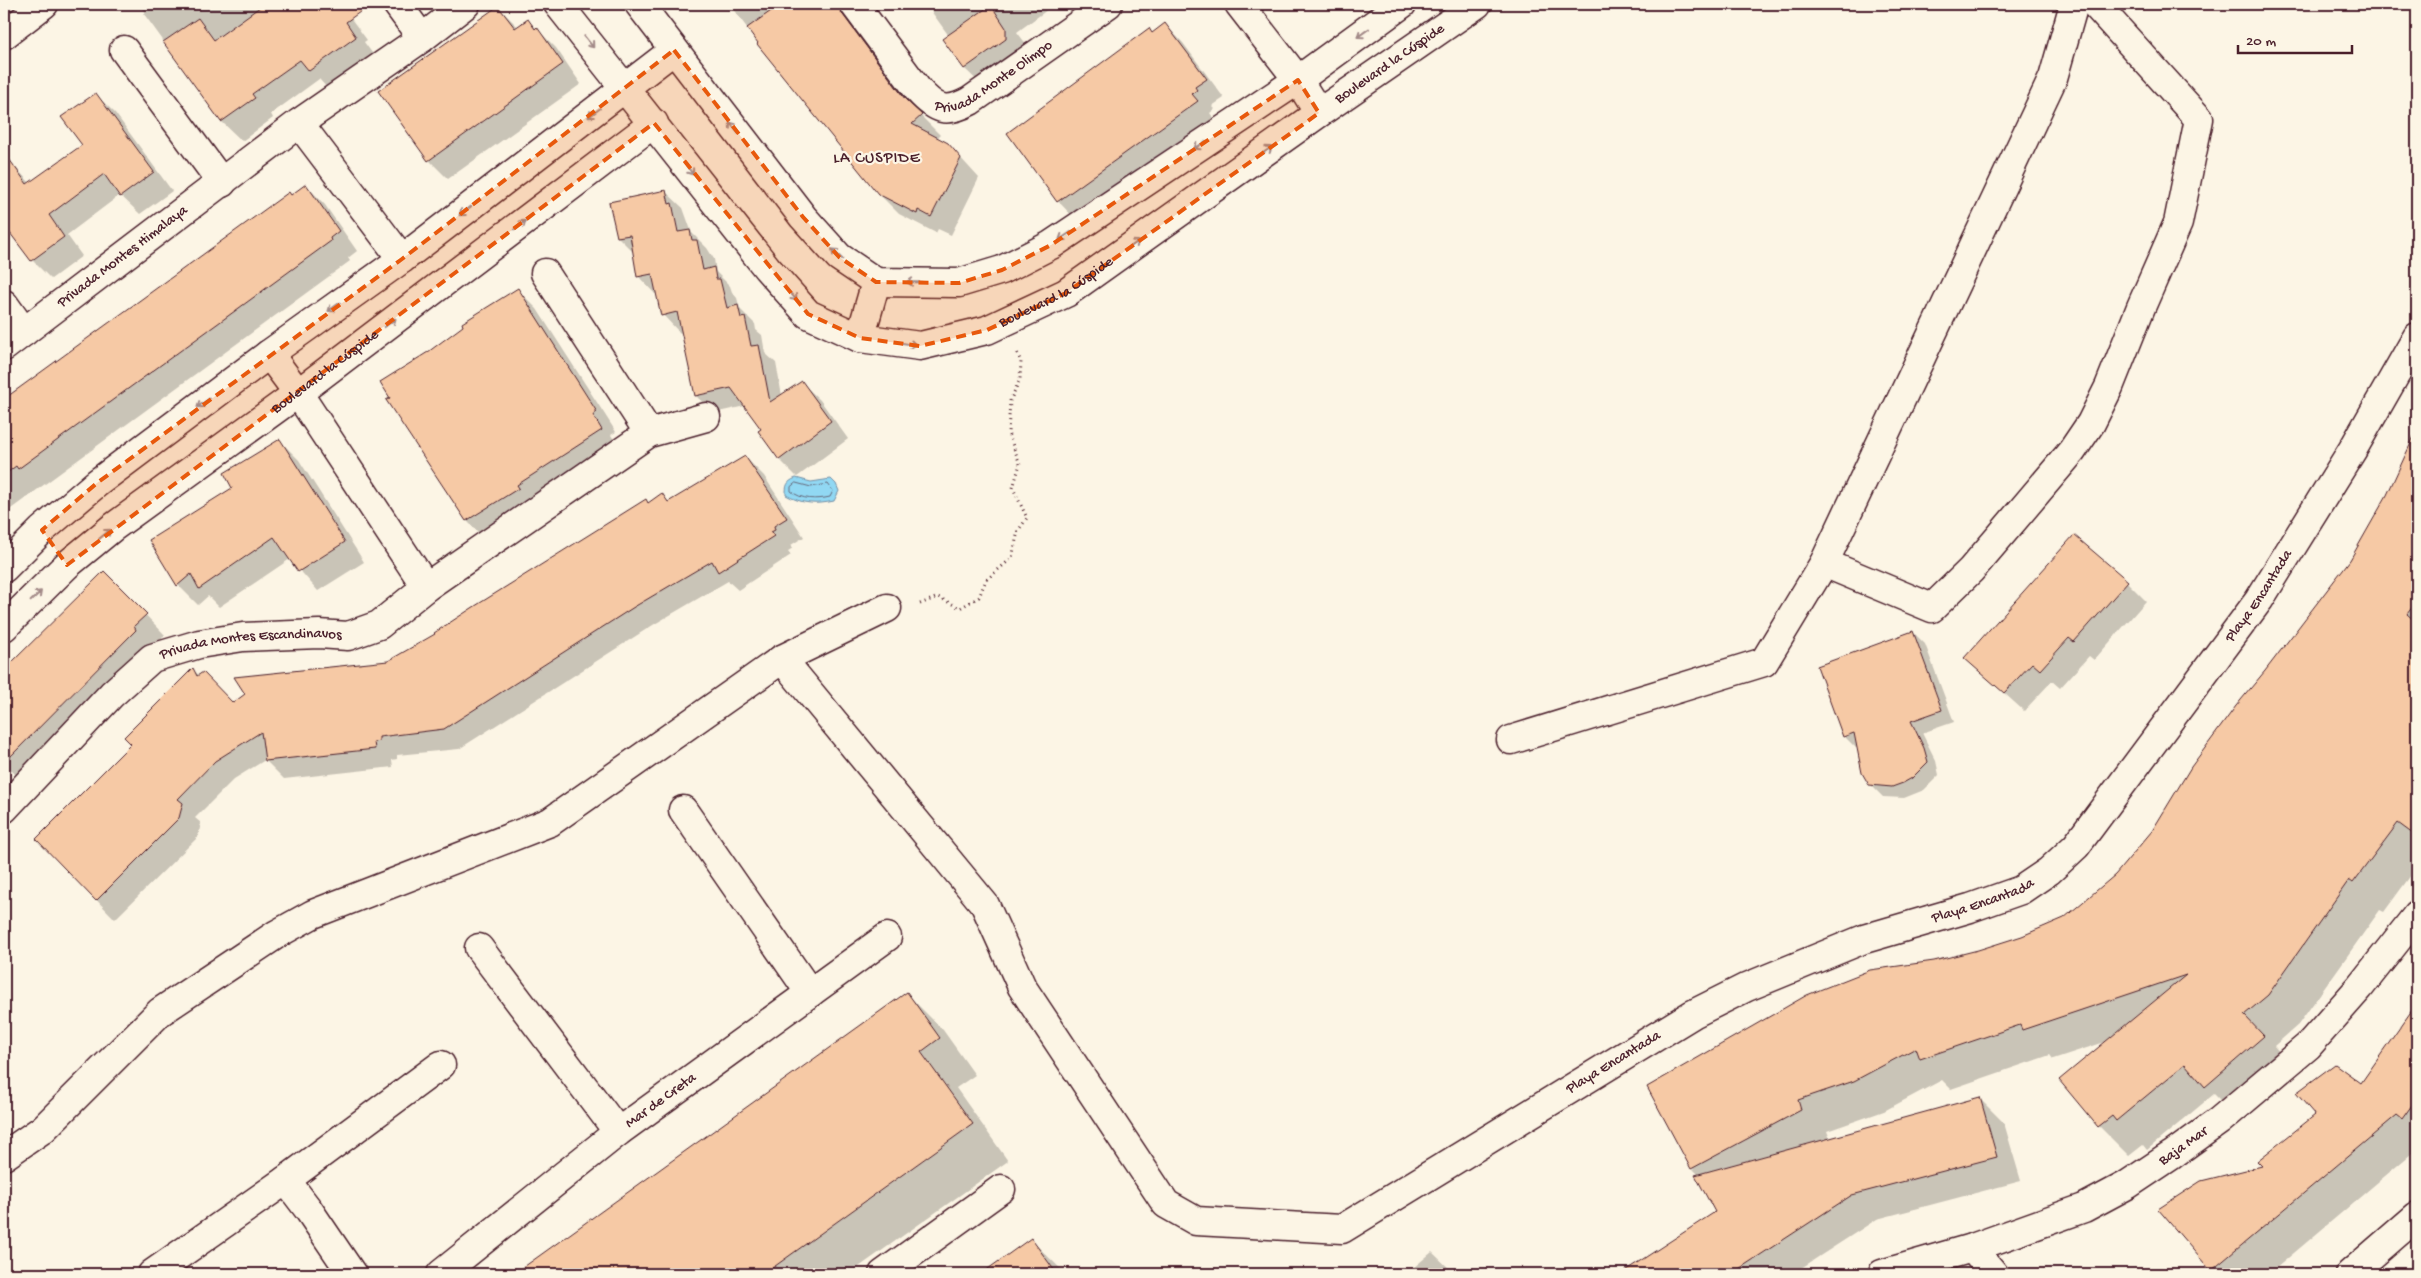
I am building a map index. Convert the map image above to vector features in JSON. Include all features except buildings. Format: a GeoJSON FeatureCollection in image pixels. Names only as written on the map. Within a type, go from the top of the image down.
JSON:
{"type":"FeatureCollection","features":[{"type":"Feature","properties":{"kind":"street"},"geometry":{"type":"LineString","coordinates":[[4,35],[44,4]]}},
{"type":"Feature","properties":{"kind":"street"},"geometry":{"type":"LineString","coordinates":[[397,4],[422,38]]}},
{"type":"Feature","properties":{"kind":"street","name":"Privada Montes Himalaya"},"geometry":{"type":"LineString","coordinates":[[4,304],[14,339],[299,123],[422,38],[466,4]]}},
{"type":"Feature","properties":{"kind":"street","name":"Boulevard la Cúspide"},"geometry":{"type":"LineString","coordinates":[[558,4],[627,88],[767,268],[808,314],[860,338],[920,346],[987,330],[1066,293],[1319,113],[1477,4]]}},
{"type":"Feature","properties":{"kind":"street"},"geometry":{"type":"LineString","coordinates":[[639,4],[809,224],[839,257],[876,282],[960,283],[1002,270],[1051,245],[1298,80],[1402,4]]}},
{"type":"Feature","properties":{"kind":"street","name":"Privada Monte Olimpo"},"geometry":{"type":"LineString","coordinates":[[854,4],[918,90],[928,102],[940,108],[956,108],[970,100],[1108,4]]}},
{"type":"Feature","properties":{"kind":"street"},"geometry":{"type":"LineString","coordinates":[[1239,4],[1298,80],[1319,113]]}},
{"type":"Feature","properties":{"kind":"street"},"geometry":{"type":"LineString","coordinates":[[1511,740],[1764,662],[1824,563],[2053,78],[2074,4]]}},
{"type":"Feature","properties":{"kind":"street"},"geometry":{"type":"LineString","coordinates":[[1824,563],[1932,608],[1971,570],[2072,451],[2091,423],[2109,387],[2141,307],[2178,223],[2199,119],[2096,4]]}},
{"type":"Feature","properties":{"kind":"street"},"geometry":{"type":"LineString","coordinates":[[124,50],[222,183]]}},
{"type":"Feature","properties":{"kind":"street"},"geometry":{"type":"LineString","coordinates":[[4,568],[42,530],[98,483],[269,354],[402,259],[674,50]]}},
{"type":"Feature","properties":{"kind":"street"},"geometry":{"type":"LineString","coordinates":[[299,123],[402,259]]}},
{"type":"Feature","properties":{"kind":"street","name":"Boulevard la Cúspide"},"geometry":{"type":"LineString","coordinates":[[4,627],[67,565],[112,528],[298,393],[654,123]]}},
{"type":"Feature","properties":{"kind":"street"},"geometry":{"type":"LineString","coordinates":[[546,273],[649,434]]}},
{"type":"Feature","properties":{"kind":"street"},"geometry":{"type":"LineString","coordinates":[[860,338],[876,282]]}},
{"type":"Feature","properties":{"kind":"street","name":"Playa Encantada"},"geometry":{"type":"LineString","coordinates":[[782,659],[985,905],[1022,987],[1166,1204],[1196,1221],[1342,1230],[1708,1006],[1804,962],[1864,939],[1970,908],[2021,890],[2049,871],[2076,846],[2259,600],[2353,449],[2417,337]]}},
{"type":"Feature","properties":{"kind":"street"},"geometry":{"type":"LineString","coordinates":[[269,354],[298,393],[426,587]]}},
{"type":"Feature","properties":{"kind":"street","name":"Privada Montes Escandinavos"},"geometry":{"type":"LineString","coordinates":[[4,809],[112,694],[152,658],[199,644],[243,637],[319,634],[348,636],[379,625],[426,587],[649,434],[706,417]]}},
{"type":"Feature","properties":{"kind":"street"},"geometry":{"type":"LineString","coordinates":[[42,530],[67,565]]}},
{"type":"Feature","properties":{"kind":"street"},"geometry":{"type":"LineString","coordinates":[[4,1156],[43,1129],[160,1012],[277,934],[313,914],[550,822],[782,659],[887,608]]}},
{"type":"Feature","properties":{"kind":"street"},"geometry":{"type":"LineString","coordinates":[[683,810],[810,993]]}},
{"type":"Feature","properties":{"kind":"street","name":"Baja Mar"},"geometry":{"type":"LineString","coordinates":[[1882,1274],[1972,1248],[2084,1208],[2127,1185],[2219,1121],[2308,1046],[2360,987],[2417,915]]}},
{"type":"Feature","properties":{"kind":"street","name":"Mar de Creta"},"geometry":{"type":"LineString","coordinates":[[441,1274],[618,1132],[887,937]]}},
{"type":"Feature","properties":{"kind":"street"},"geometry":{"type":"LineString","coordinates":[[479,948],[618,1132]]}},
{"type":"Feature","properties":{"kind":"street"},"geometry":{"type":"LineString","coordinates":[[152,1274],[286,1180],[441,1065]]}},
{"type":"Feature","properties":{"kind":"street"},"geometry":{"type":"LineString","coordinates":[[286,1180],[352,1274]]}},
{"type":"Feature","properties":{"kind":"street"},"geometry":{"type":"LineString","coordinates":[[883,1274],[1001,1189]]}},
{"type":"Feature","properties":{"kind":"street"},"geometry":{"type":"LineString","coordinates":[[2350,1274],[2417,1216]]}},
{"type":"Feature","properties":{"kind":"street"},"geometry":{"type":"LineString","coordinates":[[1972,1248],[1994,1274]]}},
{"type":"Feature","properties":{"kind":"path"},"geometry":{"type":"LineString","coordinates":[[887,608],[911,608],[938,597],[960,608],[979,597],[986,580],[1012,558],[1018,530],[1027,518],[1014,488],[1020,464],[1008,433],[1010,401],[1020,379],[1021,362],[1014,344]]}},
{"type":"Feature","properties":{"kind":"highlighted area"},"geometry":{"type":"Polygon","coordinates":[[[674,50],[803,217],[839,257],[876,282],[959,283],[1002,270],[1051,245],[1298,80],[1319,113],[1066,293],[987,330],[920,346],[860,338],[808,314],[654,123],[67,565],[42,530],[97,483],[402,259],[674,50]]]}},
{"type":"Feature","properties":{"kind":"water"},"geometry":{"type":"Polygon","coordinates":[[[796,478],[811,482],[831,479],[839,491],[834,501],[821,503],[803,502],[786,495],[787,485],[796,478]]]}},
{"type":"Feature","properties":{"kind":"district","name":"LA CUSPIDE"},"geometry":{"type":"Point","coordinates":[877,159]}}]}
